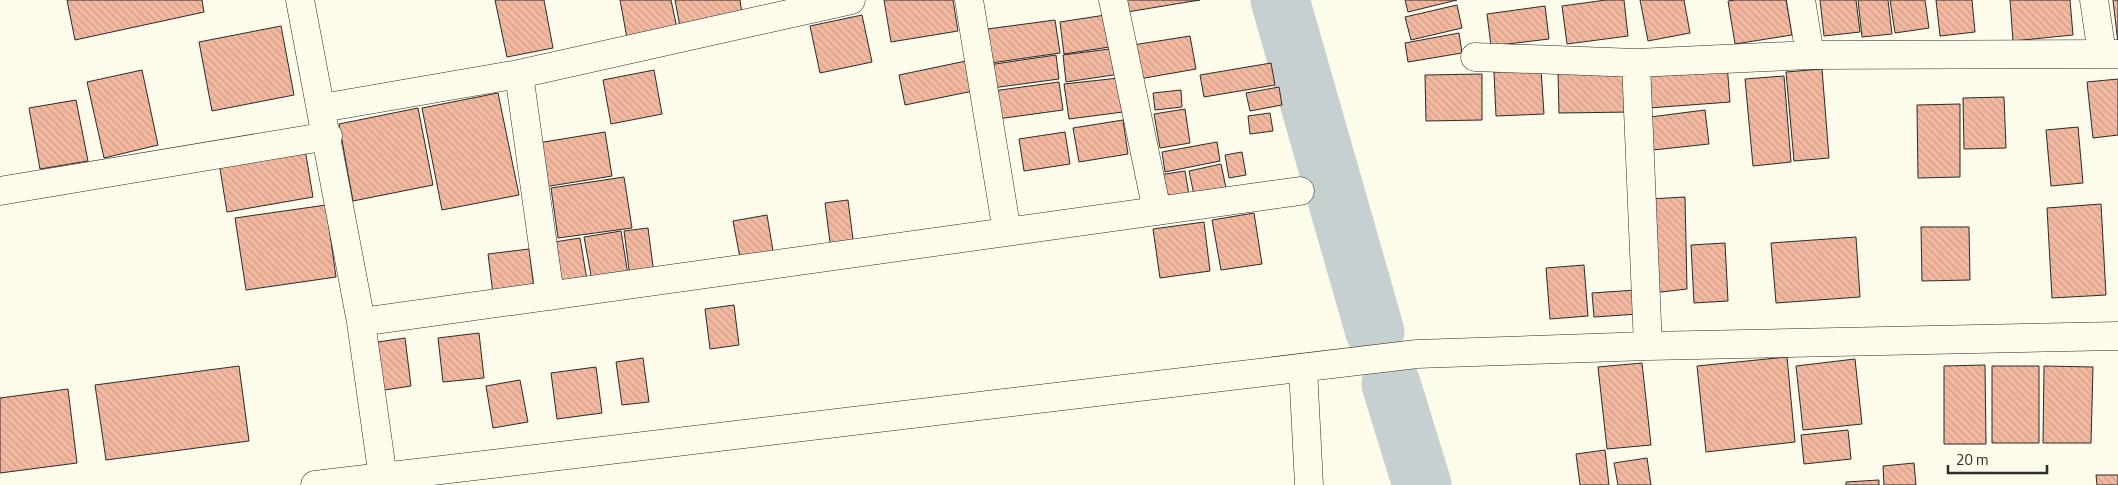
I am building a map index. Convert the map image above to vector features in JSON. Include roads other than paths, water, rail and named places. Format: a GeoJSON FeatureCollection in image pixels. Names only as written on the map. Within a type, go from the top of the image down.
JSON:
{"type":"FeatureCollection","features":[{"type":"Feature","properties":{"kind":"street"},"geometry":{"type":"LineString","coordinates":[[300,0],[328,136],[362,322],[384,481]]}},
{"type":"Feature","properties":{"kind":"street"},"geometry":{"type":"LineString","coordinates":[[322,108],[519,74],[851,0]]}},
{"type":"Feature","properties":{"kind":"street"},"geometry":{"type":"LineString","coordinates":[[969,0],[1007,232]]}},
{"type":"Feature","properties":{"kind":"street"},"geometry":{"type":"LineString","coordinates":[[1113,0],[1157,211]]}},
{"type":"Feature","properties":{"kind":"street"},"geometry":{"type":"LineString","coordinates":[[1801,0],[1810,55]]}},
{"type":"Feature","properties":{"kind":"street"},"geometry":{"type":"LineString","coordinates":[[1475,57],[1636,63],[1810,55],[2110,54],[2094,0]]}},
{"type":"Feature","properties":{"kind":"street"},"geometry":{"type":"LineString","coordinates":[[1636,63],[1648,346]]}},
{"type":"Feature","properties":{"kind":"street"},"geometry":{"type":"LineString","coordinates":[[519,74],[550,296]]}},
{"type":"Feature","properties":{"kind":"street"},"geometry":{"type":"LineString","coordinates":[[0,191],[328,136]]}},
{"type":"Feature","properties":{"kind":"street"},"geometry":{"type":"LineString","coordinates":[[362,322],[1300,191]]}},
{"type":"Feature","properties":{"kind":"street"},"geometry":{"type":"LineString","coordinates":[[315,485],[384,481],[1417,354],[1648,346],[2118,336]]}},
{"type":"Feature","properties":{"kind":"street"},"geometry":{"type":"LineString","coordinates":[[1303,368],[1309,485]]}},
{"type":"Feature","properties":{"kind":"waterway"},"geometry":{"type":"LineString","coordinates":[[1280,0],[1375,332]]}},
{"type":"Feature","properties":{"kind":"waterway"},"geometry":{"type":"LineString","coordinates":[[1391,384],[1422,485]]}}]}
